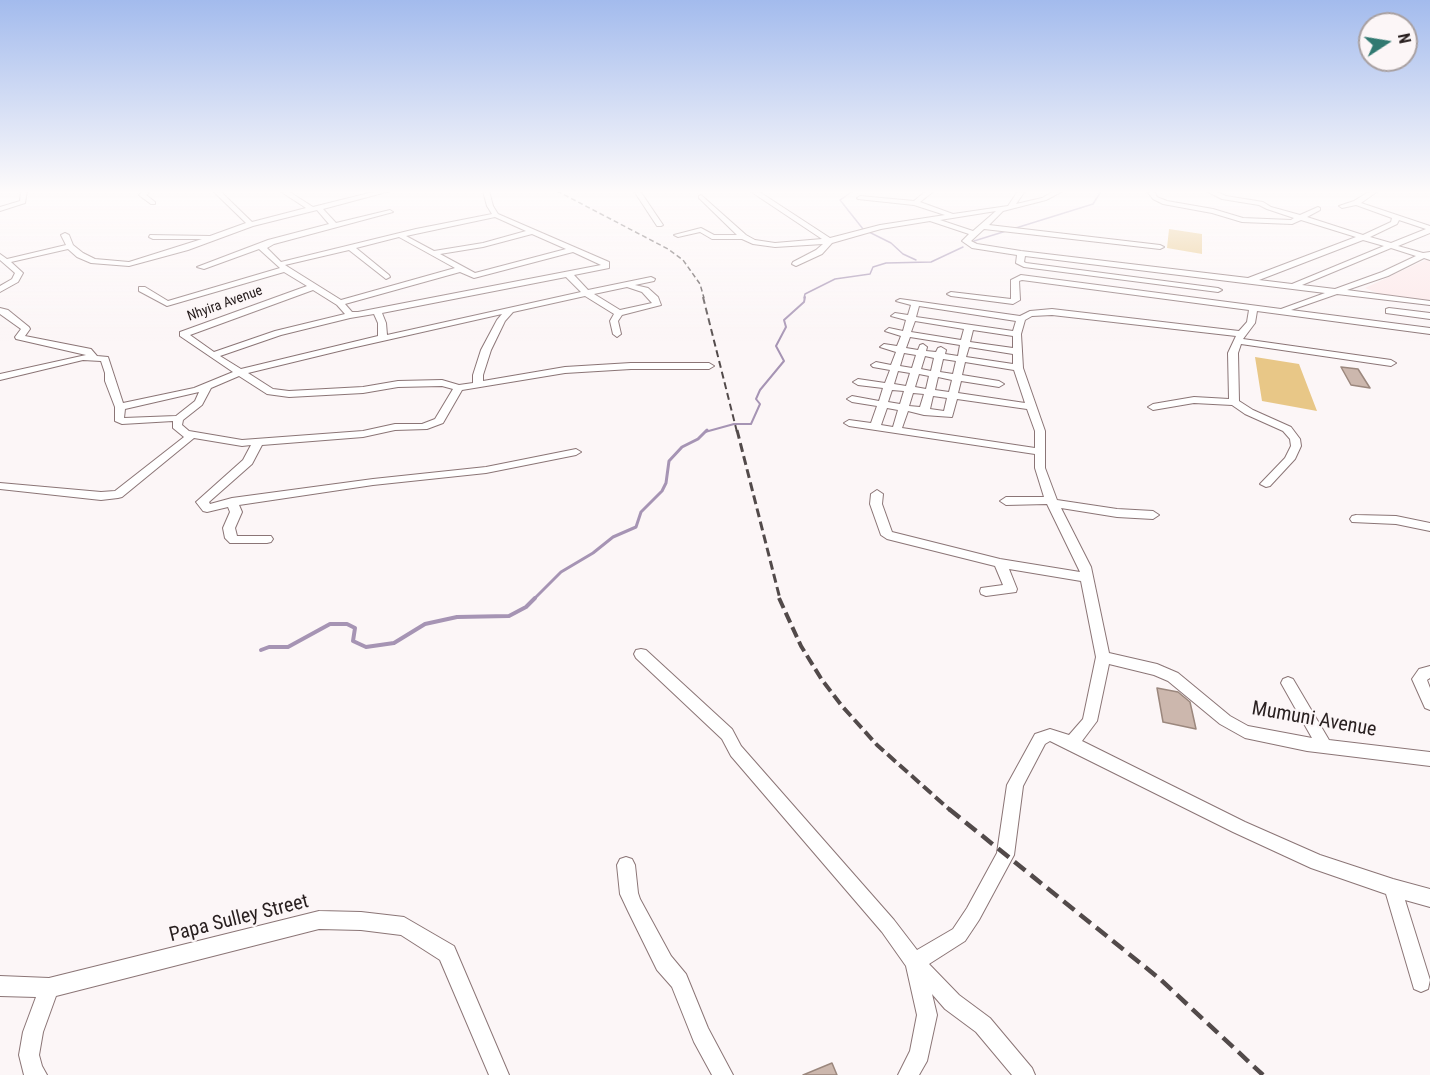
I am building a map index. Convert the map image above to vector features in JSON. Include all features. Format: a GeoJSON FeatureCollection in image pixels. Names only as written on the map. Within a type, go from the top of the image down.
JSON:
{"type":"FeatureCollection","features":[{"type":"Feature","properties":{"kind":"street"},"geometry":{"type":"LineString","coordinates":[[68,241],[80,255],[94,261],[129,264],[204,241]]}},
{"type":"Feature","properties":{"kind":"street"},"geometry":{"type":"LineString","coordinates":[[201,267],[275,241]]}},
{"type":"Feature","properties":{"kind":"street"},"geometry":{"type":"LineString","coordinates":[[142,289],[167,304],[283,266],[374,241]]}},
{"type":"Feature","properties":{"kind":"street"},"geometry":{"type":"LineString","coordinates":[[412,241],[477,276],[575,249]]}},
{"type":"Feature","properties":{"kind":"street"},"geometry":{"type":"LineString","coordinates":[[435,253],[497,241]]}},
{"type":"Feature","properties":{"kind":"street"},"geometry":{"type":"LineString","coordinates":[[213,354],[278,333],[350,315],[377,312],[606,266],[603,262],[558,241]]}},
{"type":"Feature","properties":{"kind":"street"},"geometry":{"type":"LineString","coordinates":[[751,241],[776,245],[827,241]]}},
{"type":"Feature","properties":{"kind":"street"},"geometry":{"type":"LineString","coordinates":[[796,264],[819,252],[829,241]]}},
{"type":"Feature","properties":{"kind":"street"},"geometry":{"type":"LineString","coordinates":[[966,241],[970,245],[1021,253],[1341,290],[1430,303]]}},
{"type":"Feature","properties":{"kind":"street"},"geometry":{"type":"LineString","coordinates":[[1112,241],[1160,247]]}},
{"type":"Feature","properties":{"kind":"street"},"geometry":{"type":"LineString","coordinates":[[1251,281],[1351,241]]}},
{"type":"Feature","properties":{"kind":"street"},"geometry":{"type":"LineString","coordinates":[[1375,241],[1428,256]]}},
{"type":"Feature","properties":{"kind":"street"},"geometry":{"type":"LineString","coordinates":[[1294,286],[1401,241]]}},
{"type":"Feature","properties":{"kind":"street"},"geometry":{"type":"LineString","coordinates":[[265,244],[262,248],[283,266],[340,303],[350,315]]}},
{"type":"Feature","properties":{"kind":"street"},"geometry":{"type":"LineString","coordinates":[[3,258],[70,246]]}},
{"type":"Feature","properties":{"kind":"street"},"geometry":{"type":"LineString","coordinates":[[350,247],[386,277]]}},
{"type":"Feature","properties":{"kind":"street"},"geometry":{"type":"LineString","coordinates":[[1021,253],[1020,263],[1024,265],[1218,290]]}},
{"type":"Feature","properties":{"kind":"street"},"geometry":{"type":"LineString","coordinates":[[1280,311],[1359,284],[1428,256]]}},
{"type":"Feature","properties":{"kind":"street"},"geometry":{"type":"LineString","coordinates":[[0,290],[19,276],[19,273],[3,258]]}},
{"type":"Feature","properties":{"kind":"street"},"geometry":{"type":"LineString","coordinates":[[1110,263],[1112,290]]}},
{"type":"Feature","properties":{"kind":"street"},"geometry":{"type":"LineString","coordinates":[[340,303],[461,269]]}},
{"type":"Feature","properties":{"kind":"street"},"geometry":{"type":"LineString","coordinates":[[570,274],[586,293],[619,313],[651,307],[657,303],[645,290],[636,287],[620,287]]}},
{"type":"Feature","properties":{"kind":"street"},"geometry":{"type":"LineString","coordinates":[[951,294],[1013,302],[1016,300],[1015,280],[1022,277],[1430,331]]}},
{"type":"Feature","properties":{"kind":"street"},"geometry":{"type":"LineString","coordinates":[[120,407],[207,386],[242,372],[383,338],[651,279]]}},
{"type":"Feature","properties":{"kind":"street"},"geometry":{"type":"LineString","coordinates":[[1359,284],[1359,287],[1367,292],[1382,297]]}},
{"type":"Feature","properties":{"kind":"street","name":"Nhyira Avenue"},"geometry":{"type":"LineString","coordinates":[[213,354],[183,334],[312,286]]}},
{"type":"Feature","properties":{"kind":"street"},"geometry":{"type":"LineString","coordinates":[[900,301],[1021,319],[1030,314],[1052,312],[1240,338],[1391,363]]}},
{"type":"Feature","properties":{"kind":"street"},"geometry":{"type":"LineString","coordinates":[[876,425],[916,304]]}},
{"type":"Feature","properties":{"kind":"street"},"geometry":{"type":"LineString","coordinates":[[928,321],[934,306]]}},
{"type":"Feature","properties":{"kind":"street"},"geometry":{"type":"LineString","coordinates":[[1234,402],[1233,353],[1251,323],[1253,308]]}},
{"type":"Feature","properties":{"kind":"street"},"geometry":{"type":"LineString","coordinates":[[924,412],[955,309]]}},
{"type":"Feature","properties":{"kind":"street"},"geometry":{"type":"LineString","coordinates":[[0,311],[5,312],[26,329],[19,337],[88,351],[94,356]]}},
{"type":"Feature","properties":{"kind":"street"},"geometry":{"type":"LineString","coordinates":[[1389,311],[1430,316]]}},
{"type":"Feature","properties":{"kind":"street"},"geometry":{"type":"LineString","coordinates":[[377,312],[382,323],[383,338]]}},
{"type":"Feature","properties":{"kind":"street"},"geometry":{"type":"LineString","coordinates":[[478,383],[478,375],[486,350],[501,321],[509,312]]}},
{"type":"Feature","properties":{"kind":"street"},"geometry":{"type":"LineString","coordinates":[[617,334],[614,321],[619,313]]}},
{"type":"Feature","properties":{"kind":"street"},"geometry":{"type":"LineString","coordinates":[[895,316],[1017,334]]}},
{"type":"Feature","properties":{"kind":"street"},"geometry":{"type":"LineString","coordinates":[[1021,319],[1017,334],[1018,368],[1040,431],[1040,468],[1052,502],[1080,553],[1085,567],[1103,657],[1090,721],[1071,744]]}},
{"type":"Feature","properties":{"kind":"street"},"geometry":{"type":"LineString","coordinates":[[852,399],[948,416],[969,327]]}},
{"type":"Feature","properties":{"kind":"street"},"geometry":{"type":"LineString","coordinates":[[889,331],[1018,352]]}},
{"type":"Feature","properties":{"kind":"street"},"geometry":{"type":"LineString","coordinates":[[897,429],[927,337]]}},
{"type":"Feature","properties":{"kind":"street"},"geometry":{"type":"LineString","coordinates":[[884,347],[1018,368]]}},
{"type":"Feature","properties":{"kind":"street"},"geometry":{"type":"LineString","coordinates":[[213,354],[270,392],[289,394],[363,390],[398,384],[442,383],[459,388],[565,370],[631,366],[709,366]]}},
{"type":"Feature","properties":{"kind":"street"},"geometry":{"type":"LineString","coordinates":[[0,377],[94,356],[105,359],[120,407],[119,419],[122,421],[166,417],[178,419]]}},
{"type":"Feature","properties":{"kind":"street"},"geometry":{"type":"LineString","coordinates":[[876,365],[999,384]]}},
{"type":"Feature","properties":{"kind":"street"},"geometry":{"type":"LineString","coordinates":[[996,402],[1002,366]]}},
{"type":"Feature","properties":{"kind":"street"},"geometry":{"type":"LineString","coordinates":[[976,399],[978,381]]}},
{"type":"Feature","properties":{"kind":"street"},"geometry":{"type":"LineString","coordinates":[[858,382],[1033,407]]}},
{"type":"Feature","properties":{"kind":"street"},"geometry":{"type":"LineString","coordinates":[[207,386],[199,403],[178,419],[177,426],[180,430],[192,435],[242,443],[363,434],[395,427],[423,427],[439,421],[459,388]]}},
{"type":"Feature","properties":{"kind":"street"},"geometry":{"type":"LineString","coordinates":[[1153,407],[1194,400],[1234,402],[1249,412],[1287,429],[1295,439],[1293,455],[1266,484]]}},
{"type":"Feature","properties":{"kind":"street"},"geometry":{"type":"LineString","coordinates":[[849,423],[876,425],[1040,452]]}},
{"type":"Feature","properties":{"kind":"street"},"geometry":{"type":"LineString","coordinates":[[0,486],[101,496],[118,494],[192,435]]}},
{"type":"Feature","properties":{"kind":"street"},"geometry":{"type":"LineString","coordinates":[[258,442],[248,462],[202,502],[207,508],[232,502],[385,481],[492,470],[576,452]]}},
{"type":"Feature","properties":{"kind":"street"},"geometry":{"type":"LineString","coordinates":[[877,495],[876,504],[886,535],[1000,563],[1086,577]]}},
{"type":"Feature","properties":{"kind":"street"},"geometry":{"type":"LineString","coordinates":[[1006,501],[1052,502],[1117,513],[1153,515]]}},
{"type":"Feature","properties":{"kind":"street"},"geometry":{"type":"LineString","coordinates":[[232,502],[236,512],[229,528],[231,537],[240,541],[267,539]]}},
{"type":"Feature","properties":{"kind":"street"},"geometry":{"type":"LineString","coordinates":[[1356,519],[1396,520],[1430,527]]}},
{"type":"Feature","properties":{"kind":"street"},"geometry":{"type":"LineString","coordinates":[[986,591],[1011,589],[1000,563]]}},
{"type":"Feature","properties":{"kind":"street"},"geometry":{"type":"LineString","coordinates":[[641,654],[727,734],[736,751],[888,926],[914,962],[952,1002],[984,1025],[1025,1075]]}},
{"type":"Feature","properties":{"kind":"street","name":"Mumuni Avenue"},"geometry":{"type":"LineString","coordinates":[[1103,657],[1157,670],[1173,677],[1225,720],[1245,732],[1324,746],[1430,759]]}},
{"type":"Feature","properties":{"kind":"street"},"geometry":{"type":"LineString","coordinates":[[1430,672],[1424,673],[1419,679],[1430,704]]}},
{"type":"Feature","properties":{"kind":"street"},"geometry":{"type":"LineString","coordinates":[[1288,683],[1324,746]]}},
{"type":"Feature","properties":{"kind":"street"},"geometry":{"type":"LineString","coordinates":[[914,962],[959,935],[973,914],[1005,855],[1015,785],[1040,739],[1050,735],[1059,737],[1239,827],[1317,862],[1392,888],[1430,897]]}},
{"type":"Feature","properties":{"kind":"street"},"geometry":{"type":"LineString","coordinates":[[626,865],[629,894],[634,905],[664,963],[679,981],[701,1035],[723,1075]]}},
{"type":"Feature","properties":{"kind":"street"},"geometry":{"type":"LineString","coordinates":[[1392,888],[1421,982]]}},
{"type":"Feature","properties":{"kind":"street","name":"Papa Sulley Street"},"geometry":{"type":"LineString","coordinates":[[0,986],[49,988],[319,920],[362,921],[404,926],[447,953],[499,1075]]}},
{"type":"Feature","properties":{"kind":"street"},"geometry":{"type":"LineString","coordinates":[[908,1075],[920,1054],[927,1015],[914,962]]}},
{"type":"Feature","properties":{"kind":"street"},"geometry":{"type":"LineString","coordinates":[[37,1075],[33,1072],[29,1054],[33,1032],[49,988]]}},
{"type":"Feature","properties":{"kind":"shaded area"},"geometry":{"type":"Polygon","coordinates":[[[1168,241],[1202,241],[1202,254],[1167,248],[1168,241]]]}},
{"type":"Feature","properties":{"kind":"shaded area"},"geometry":{"type":"Polygon","coordinates":[[[1425,260],[1430,260],[1430,301],[1382,295],[1365,288],[1425,260]]]}},
{"type":"Feature","properties":{"kind":"shaded area"},"geometry":{"type":"Polygon","coordinates":[[[1255,357],[1299,364],[1317,411],[1262,401],[1255,357]]]}},
{"type":"Feature","properties":{"kind":"building"},"geometry":{"type":"Polygon","coordinates":[[[1341,367],[1358,369],[1370,388],[1351,385],[1341,367]]]}},
{"type":"Feature","properties":{"kind":"building"},"geometry":{"type":"Polygon","coordinates":[[[1157,688],[1178,692],[1190,702],[1196,729],[1163,722],[1157,688]]]}},
{"type":"Feature","properties":{"kind":"building"},"geometry":{"type":"Polygon","coordinates":[[[832,1063],[837,1075],[803,1075],[832,1063]]]}},
{"type":"Feature","properties":{"kind":"waterway"},"geometry":{"type":"LineString","coordinates":[[887,241],[903,254],[916,260]]}},
{"type":"Feature","properties":{"kind":"waterway"},"geometry":{"type":"LineString","coordinates":[[804,298],[805,294],[835,279],[870,274],[873,267],[886,263],[931,262],[963,247]]}},
{"type":"Feature","properties":{"kind":"waterway"},"geometry":{"type":"LineString","coordinates":[[705,432],[734,424],[751,424],[760,404],[756,399],[760,390],[784,361],[776,346],[786,327],[784,320],[804,302],[805,297]]}},
{"type":"Feature","properties":{"kind":"waterway"},"geometry":{"type":"LineString","coordinates":[[261,650],[269,647],[288,647],[330,624],[347,624],[355,628],[353,641],[366,647],[394,643],[425,624],[457,617],[509,616],[526,607],[561,572],[593,553],[613,537],[636,527],[641,512],[662,491],[666,483],[669,461],[682,447],[698,439],[705,432]]}},
{"type":"Feature","properties":{"kind":"railway"},"geometry":{"type":"LineString","coordinates":[[653,241],[683,260],[700,284],[704,298]]}},
{"type":"Feature","properties":{"kind":"railway"},"geometry":{"type":"LineString","coordinates":[[703,297],[737,432]]}},
{"type":"Feature","properties":{"kind":"railway"},"geometry":{"type":"LineString","coordinates":[[737,430],[780,599]]}},
{"type":"Feature","properties":{"kind":"railway"},"geometry":{"type":"LineString","coordinates":[[779,598],[801,646],[822,680],[842,706],[877,745],[950,810]]}},
{"type":"Feature","properties":{"kind":"railway"},"geometry":{"type":"LineString","coordinates":[[949,809],[1160,979],[1263,1075]]}}]}
